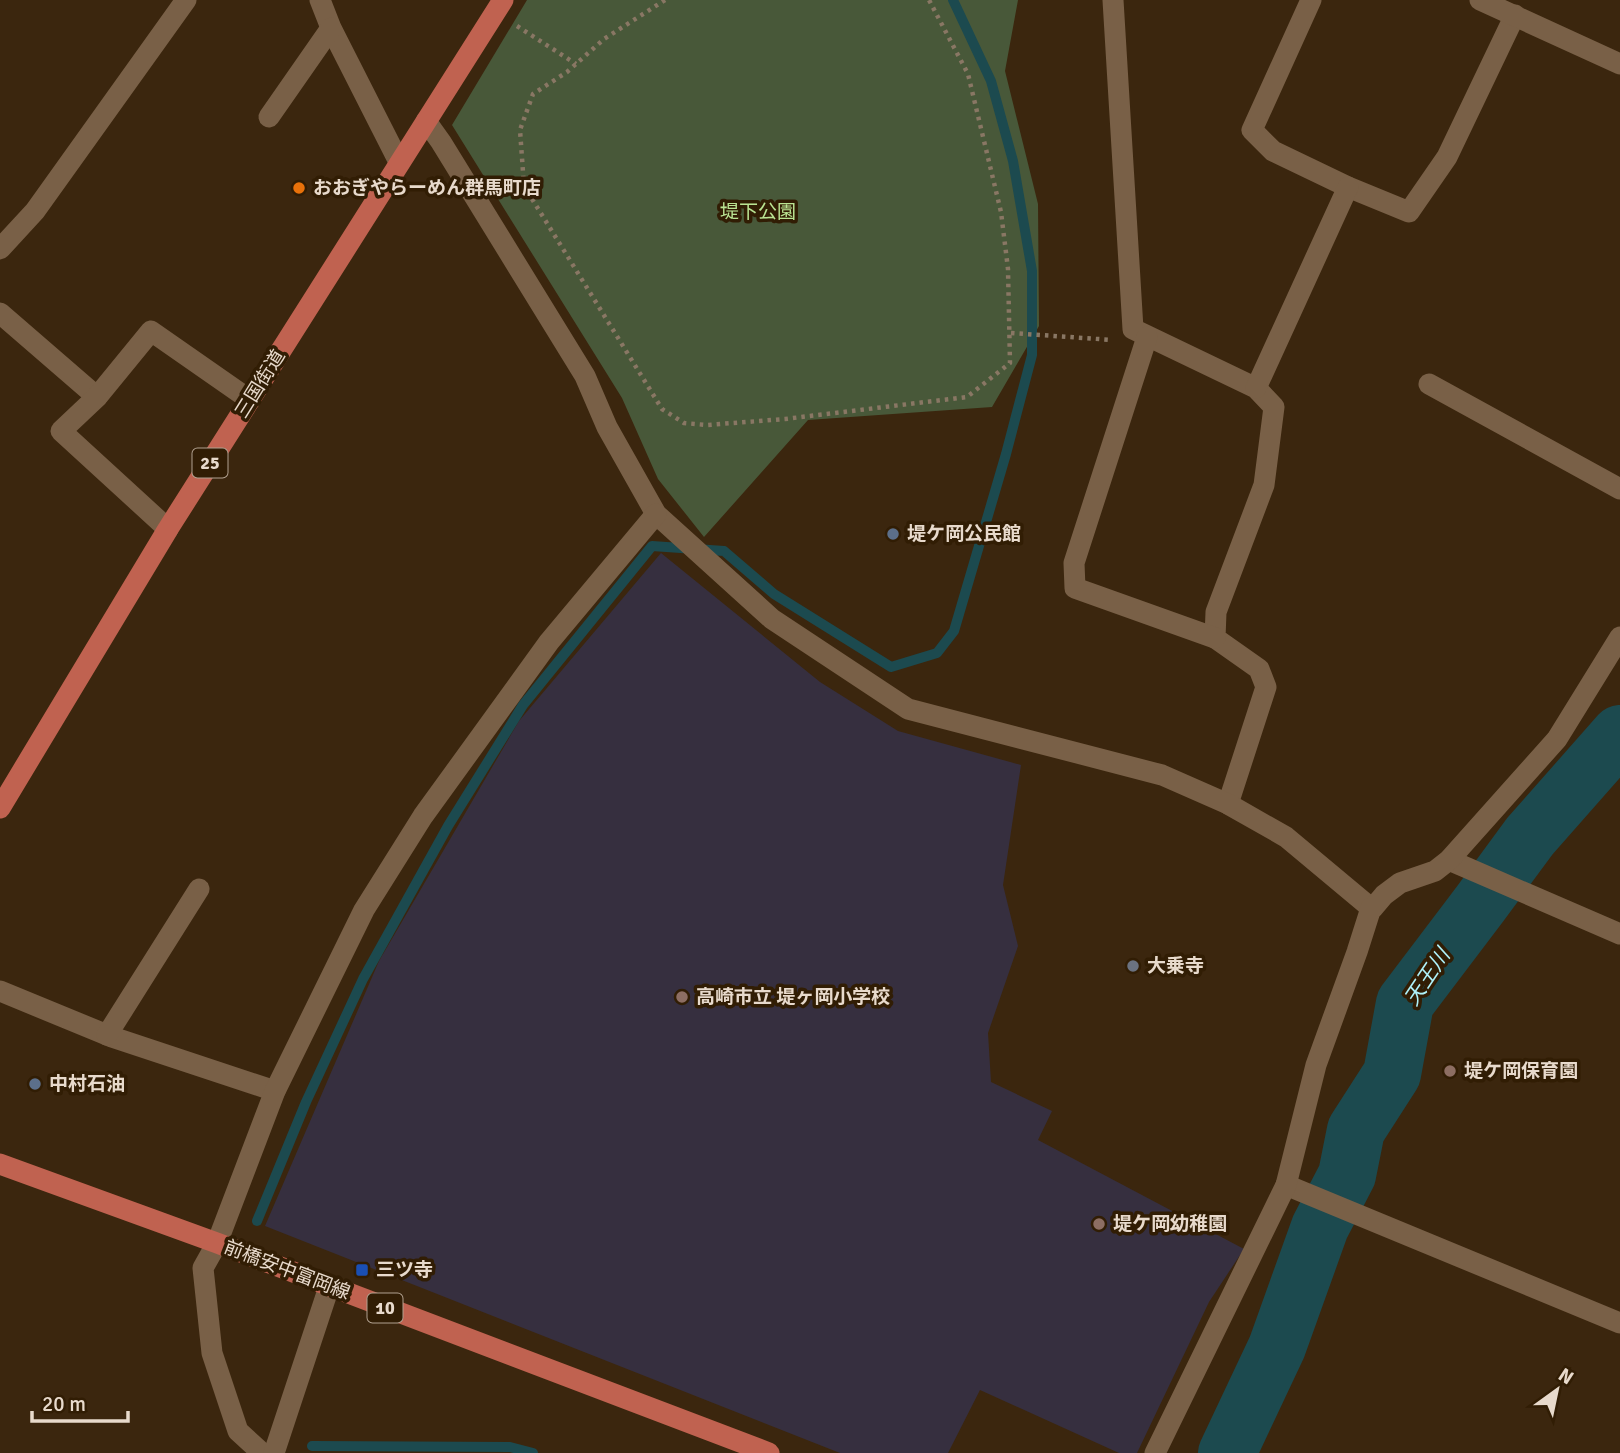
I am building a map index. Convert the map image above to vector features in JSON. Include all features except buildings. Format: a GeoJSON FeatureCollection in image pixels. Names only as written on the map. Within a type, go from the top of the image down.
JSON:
{"type":"FeatureCollection","features":[{"type":"Feature","properties":{"kind":"main road","name":"三国街道"},"geometry":{"type":"LineString","coordinates":[[0,808],[168,529],[503,0]]}},
{"type":"Feature","properties":{"kind":"main road","name":"前橋安中富岡線"},"geometry":{"type":"LineString","coordinates":[[0,1164],[769,1453]]}},
{"type":"Feature","properties":{"kind":"street"},"geometry":{"type":"LineString","coordinates":[[0,249],[34,211],[186,0]]}},
{"type":"Feature","properties":{"kind":"street"},"geometry":{"type":"LineString","coordinates":[[320,0],[331,28],[399,162]]}},
{"type":"Feature","properties":{"kind":"street"},"geometry":{"type":"LineString","coordinates":[[1113,0],[1140,333],[1074,563],[1075,587],[1215,638],[1259,669],[1266,687],[1228,804]]}},
{"type":"Feature","properties":{"kind":"street"},"geometry":{"type":"LineString","coordinates":[[1311,0],[1252,130],[1273,151],[1348,187],[1409,212],[1447,157],[1515,15]]}},
{"type":"Feature","properties":{"kind":"street"},"geometry":{"type":"LineString","coordinates":[[1480,0],[1620,64]]}},
{"type":"Feature","properties":{"kind":"street"},"geometry":{"type":"LineString","coordinates":[[269,117],[331,28]]}},
{"type":"Feature","properties":{"kind":"street"},"geometry":{"type":"LineString","coordinates":[[426,121],[585,376],[607,426],[656,514],[772,619],[908,709],[1162,775],[1228,804],[1286,836],[1371,908]]}},
{"type":"Feature","properties":{"kind":"street"},"geometry":{"type":"LineString","coordinates":[[1256,388],[1348,187]]}},
{"type":"Feature","properties":{"kind":"street"},"geometry":{"type":"LineString","coordinates":[[0,313],[97,397]]}},
{"type":"Feature","properties":{"kind":"street"},"geometry":{"type":"LineString","coordinates":[[168,529],[61,431],[97,397],[150,331],[250,400]]}},
{"type":"Feature","properties":{"kind":"street"},"geometry":{"type":"LineString","coordinates":[[1140,333],[1256,388],[1274,407],[1264,485],[1216,612],[1215,638]]}},
{"type":"Feature","properties":{"kind":"street"},"geometry":{"type":"LineString","coordinates":[[1429,384],[1620,489]]}},
{"type":"Feature","properties":{"kind":"street"},"geometry":{"type":"LineString","coordinates":[[262,1453],[239,1430],[212,1353],[203,1268],[216,1243],[275,1091],[364,910],[423,816],[549,642],[656,514]]}},
{"type":"Feature","properties":{"kind":"street"},"geometry":{"type":"LineString","coordinates":[[1155,1453],[1286,1185],[1316,1065],[1371,908],[1400,883],[1435,871],[1449,860],[1557,739],[1620,637]]}},
{"type":"Feature","properties":{"kind":"street"},"geometry":{"type":"LineString","coordinates":[[1449,860],[1620,934]]}},
{"type":"Feature","properties":{"kind":"street"},"geometry":{"type":"LineString","coordinates":[[107,1035],[199,889]]}},
{"type":"Feature","properties":{"kind":"street"},"geometry":{"type":"LineString","coordinates":[[0,991],[107,1035],[275,1091]]}},
{"type":"Feature","properties":{"kind":"street"},"geometry":{"type":"LineString","coordinates":[[1286,1185],[1620,1323]]}},
{"type":"Feature","properties":{"kind":"street"},"geometry":{"type":"LineString","coordinates":[[274,1453],[329,1287]]}},
{"type":"Feature","properties":{"kind":"path"},"geometry":{"type":"LineString","coordinates":[[666,0],[604,39],[567,72],[533,94],[520,130],[524,186],[662,409],[684,423],[707,425],[785,419],[967,397],[1010,363],[1008,269],[1001,212],[968,74],[929,0]]}},
{"type":"Feature","properties":{"kind":"path"},"geometry":{"type":"LineString","coordinates":[[513,23],[576,64]]}},
{"type":"Feature","properties":{"kind":"path"},"geometry":{"type":"LineString","coordinates":[[1011,333],[1117,341],[1140,333]]}},
{"type":"Feature","properties":{"kind":"shaded area","name":"高崎市立 堤ヶ岡小学校"},"geometry":{"type":"Polygon","coordinates":[[[661,553],[820,682],[898,731],[1021,765],[1003,885],[1018,946],[988,1033],[991,1082],[1052,1111],[1038,1140],[1244,1249],[1209,1302],[1137,1453],[1119,1453],[980,1390],[948,1453],[840,1453],[265,1226],[379,961],[519,721],[661,553]]]}},
{"type":"Feature","properties":{"kind":"green space","name":"堤下公園"},"geometry":{"type":"Polygon","coordinates":[[[527,0],[1018,0],[1005,71],[1038,204],[1039,326],[992,407],[808,420],[704,537],[658,479],[622,398],[452,125],[527,0]]]}},
{"type":"Feature","properties":{"kind":"waterway"},"geometry":{"type":"LineString","coordinates":[[257,1221],[306,1102],[363,979],[448,826],[523,705],[652,546],[724,551],[774,594],[891,667],[937,653],[954,631],[1032,355],[1032,271],[1013,161],[991,81],[953,0]]}},
{"type":"Feature","properties":{"kind":"waterway","name":"天王川"},"geometry":{"type":"LineString","coordinates":[[1227,1453],[1277,1347],[1320,1227],[1347,1175],[1356,1130],[1392,1074],[1405,1003],[1530,836],[1620,734]]}},
{"type":"Feature","properties":{"kind":"waterway"},"geometry":{"type":"LineString","coordinates":[[312,1446],[510,1447],[533,1453]]}},
{"type":"Feature","properties":{"kind":"place","name":"おおぎやらーめん群馬町店"},"geometry":{"type":"Point","coordinates":[299,188]}},
{"type":"Feature","properties":{"kind":"place","name":"堤ケ岡公民館"},"geometry":{"type":"Point","coordinates":[893,534]}},
{"type":"Feature","properties":{"kind":"place","name":"大乗寺"},"geometry":{"type":"Point","coordinates":[1133,966]}},
{"type":"Feature","properties":{"kind":"place","name":"高崎市立 堤ヶ岡小学校"},"geometry":{"type":"Point","coordinates":[682,997]}},
{"type":"Feature","properties":{"kind":"place","name":"堤ケ岡保育園"},"geometry":{"type":"Point","coordinates":[1450,1071]}},
{"type":"Feature","properties":{"kind":"place","name":"中村石油"},"geometry":{"type":"Point","coordinates":[35,1084]}},
{"type":"Feature","properties":{"kind":"place","name":"堤ケ岡幼稚園"},"geometry":{"type":"Point","coordinates":[1099,1224]}},
{"type":"Feature","properties":{"kind":"place","name":"三ツ寺"},"geometry":{"type":"Point","coordinates":[362,1270]}}]}
